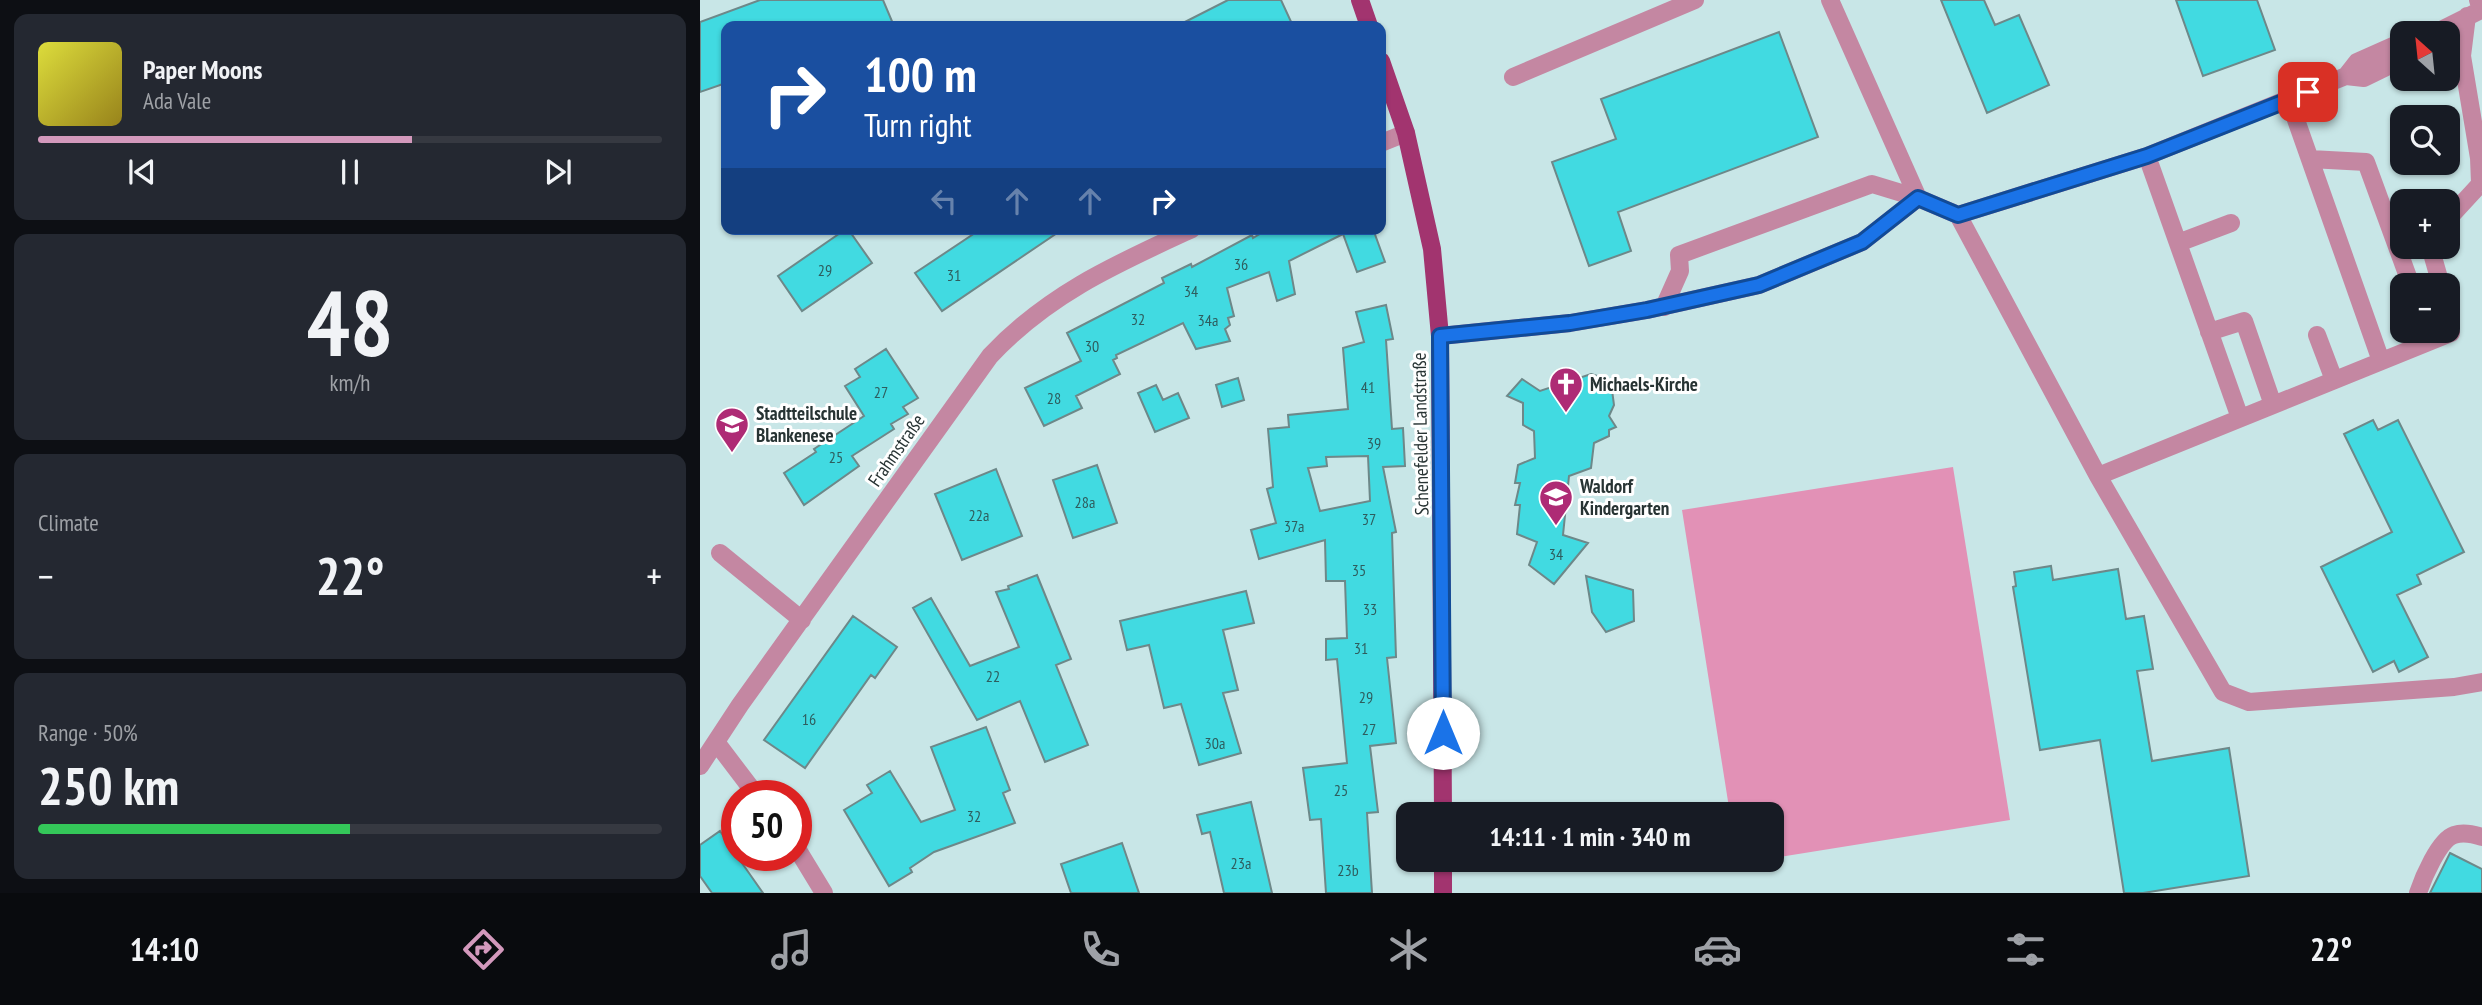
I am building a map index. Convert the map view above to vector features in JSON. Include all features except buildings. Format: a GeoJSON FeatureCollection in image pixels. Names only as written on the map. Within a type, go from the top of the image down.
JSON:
{"type":"FeatureCollection","features":[{"type":"Feature","properties":{"kind":"main road"},"geometry":{"type":"LineString","coordinates":[[1360,0],[1367,21]]}},
{"type":"Feature","properties":{"kind":"main road","name":"Schenefelder Landstraße"},"geometry":{"type":"LineString","coordinates":[[1386,75],[1406,133],[1432,249],[1440,336],[1443,802]]}},
{"type":"Feature","properties":{"kind":"main road"},"geometry":{"type":"LineString","coordinates":[[1443,872],[1443,893]]}},
{"type":"Feature","properties":{"kind":"street"},"geometry":{"type":"LineString","coordinates":[[1513,77],[1695,0]]}},
{"type":"Feature","properties":{"kind":"street"},"geometry":{"type":"LineString","coordinates":[[1830,0],[1918,198]]}},
{"type":"Feature","properties":{"kind":"street"},"geometry":{"type":"LineString","coordinates":[[2458,21],[2481,10],[2477,0]]}},
{"type":"Feature","properties":{"kind":"street"},"geometry":{"type":"LineString","coordinates":[[2460,207],[2481,182],[2462,56],[2468,16]]}},
{"type":"Feature","properties":{"kind":"street"},"geometry":{"type":"LineString","coordinates":[[1958,215],[2147,156],[2346,76],[2357,62],[2390,47]]}},
{"type":"Feature","properties":{"kind":"street"},"geometry":{"type":"LineString","coordinates":[[2346,76],[2364,78],[2390,66]]}},
{"type":"Feature","properties":{"kind":"street"},"geometry":{"type":"LineString","coordinates":[[2289,100],[2381,361]]}},
{"type":"Feature","properties":{"kind":"street"},"geometry":{"type":"LineString","coordinates":[[1386,141],[1406,133]]}},
{"type":"Feature","properties":{"kind":"street"},"geometry":{"type":"LineString","coordinates":[[2147,156],[2240,418]]}},
{"type":"Feature","properties":{"kind":"street"},"geometry":{"type":"LineString","coordinates":[[2310,159],[2366,162],[2407,273]]}},
{"type":"Feature","properties":{"kind":"street"},"geometry":{"type":"LineString","coordinates":[[1664,307],[1680,271],[1679,255],[1872,184],[1918,198],[1958,215],[2098,476],[2223,692],[2249,702],[2454,687],[2482,681]]}},
{"type":"Feature","properties":{"kind":"street"},"geometry":{"type":"LineString","coordinates":[[1440,336],[1570,323],[1664,307],[1759,285],[1862,242],[1918,198]]}},
{"type":"Feature","properties":{"kind":"street"},"geometry":{"type":"LineString","coordinates":[[2178,243],[2231,223]]}},
{"type":"Feature","properties":{"kind":"street","name":"Frahmstraße"},"geometry":{"type":"LineString","coordinates":[[700,766],[967,387],[1008,337],[1083,281],[1179,235]]}},
{"type":"Feature","properties":{"kind":"street"},"geometry":{"type":"LineString","coordinates":[[2209,332],[2244,321],[2273,405]]}},
{"type":"Feature","properties":{"kind":"street"},"geometry":{"type":"LineString","coordinates":[[2317,335],[2334,380]]}},
{"type":"Feature","properties":{"kind":"street"},"geometry":{"type":"LineString","coordinates":[[2098,476],[2381,361],[2416,343]]}},
{"type":"Feature","properties":{"kind":"street"},"geometry":{"type":"LineString","coordinates":[[720,553],[802,620]]}},
{"type":"Feature","properties":{"kind":"street"},"geometry":{"type":"LineString","coordinates":[[716,742],[745,780]]}},
{"type":"Feature","properties":{"kind":"street"},"geometry":{"type":"LineString","coordinates":[[2418,893],[2445,840],[2451,835],[2462,833],[2482,837]]}},
{"type":"Feature","properties":{"kind":"street"},"geometry":{"type":"LineString","coordinates":[[811,871],[824,893]]}},
{"type":"Feature","properties":{"kind":"shaded area"},"geometry":{"type":"Polygon","coordinates":[[[1953,467],[2010,820],[1784,856],[1784,802],[1728,802],[1682,510],[1953,467]]]}},
{"type":"Feature","properties":{"kind":"place","name":"Michaels-Kirche"},"geometry":{"type":"Point","coordinates":[1566,414]}},
{"type":"Feature","properties":{"kind":"place","name":"Stadtteilschule Blankenese"},"geometry":{"type":"Point","coordinates":[732,454]}},
{"type":"Feature","properties":{"kind":"place","name":"Waldorf Kindergarten"},"geometry":{"type":"Point","coordinates":[1556,527]}},
{"type":"Feature","properties":{"kind":"route"},"geometry":{"type":"LineString","coordinates":[[1443,733],[1440,336],[1570,323],[1647,310],[1759,285],[1862,242],[1918,198],[1958,215],[2147,156],[2308,92]]}}]}
